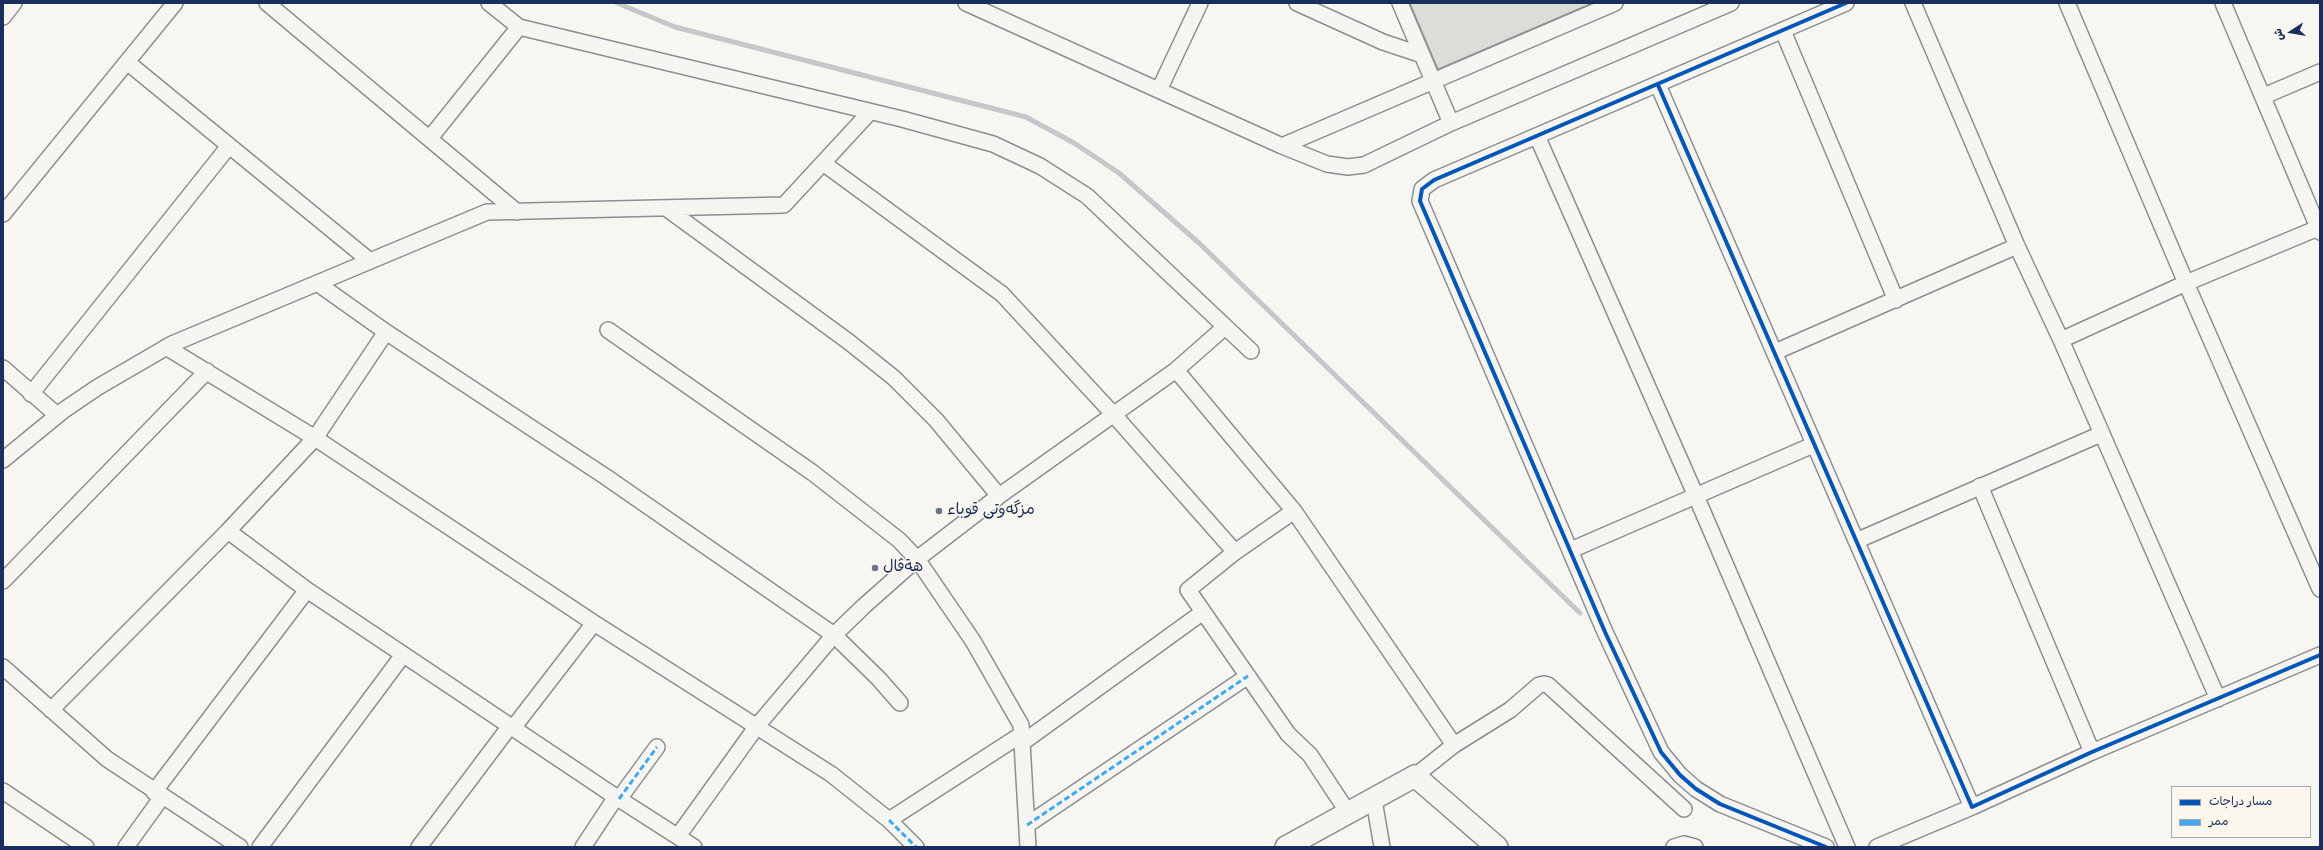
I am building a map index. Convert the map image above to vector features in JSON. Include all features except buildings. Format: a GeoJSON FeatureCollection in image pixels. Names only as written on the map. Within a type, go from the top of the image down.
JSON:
{"type":"FeatureCollection","features":[{"type":"Feature","properties":{"kind":"street"},"geometry":{"type":"LineString","coordinates":[[3,17],[14,3]]}},
{"type":"Feature","properties":{"kind":"street"},"geometry":{"type":"LineString","coordinates":[[3,214],[176,3]]}},
{"type":"Feature","properties":{"kind":"street"},"geometry":{"type":"LineString","coordinates":[[267,3],[517,212]]}},
{"type":"Feature","properties":{"kind":"street"},"geometry":{"type":"LineString","coordinates":[[489,3],[519,27],[870,112],[993,144],[1040,166],[1087,196],[1251,351]]}},
{"type":"Feature","properties":{"kind":"street"},"geometry":{"type":"LineString","coordinates":[[966,3],[1282,146],[1327,164],[1348,167],[1364,165],[1451,123],[1700,9],[1731,3]]}},
{"type":"Feature","properties":{"kind":"street"},"geometry":{"type":"LineString","coordinates":[[1159,90],[1200,3]]}},
{"type":"Feature","properties":{"kind":"street"},"geometry":{"type":"LineString","coordinates":[[1297,3],[1382,42],[1422,55]]}},
{"type":"Feature","properties":{"kind":"street"},"geometry":{"type":"LineString","coordinates":[[1400,3],[1451,123]]}},
{"type":"Feature","properties":{"kind":"street"},"geometry":{"type":"LineString","coordinates":[[1282,146],[1615,3]]}},
{"type":"Feature","properties":{"kind":"street"},"geometry":{"type":"LineString","coordinates":[[1826,847],[1720,804],[1696,789],[1680,775],[1661,752],[1605,632],[1420,201],[1422,189],[1434,180],[1846,3]]}},
{"type":"Feature","properties":{"kind":"street"},"geometry":{"type":"LineString","coordinates":[[1913,3],[2017,246],[2061,340],[2218,699]]}},
{"type":"Feature","properties":{"kind":"street"},"geometry":{"type":"LineString","coordinates":[[2068,3],[2186,283],[2320,589]]}},
{"type":"Feature","properties":{"kind":"street"},"geometry":{"type":"LineString","coordinates":[[2061,340],[2186,283],[2319,230],[2264,96],[2223,3]]}},
{"type":"Feature","properties":{"kind":"street"},"geometry":{"type":"LineString","coordinates":[[430,138],[519,27]]}},
{"type":"Feature","properties":{"kind":"street"},"geometry":{"type":"LineString","coordinates":[[1783,31],[1896,300]]}},
{"type":"Feature","properties":{"kind":"street"},"geometry":{"type":"LineString","coordinates":[[127,62],[370,261]]}},
{"type":"Feature","properties":{"kind":"street"},"geometry":{"type":"LineString","coordinates":[[2264,96],[2320,72]]}},
{"type":"Feature","properties":{"kind":"street"},"geometry":{"type":"LineString","coordinates":[[1658,85],[1775,352],[1813,445],[1972,807]]}},
{"type":"Feature","properties":{"kind":"street"},"geometry":{"type":"LineString","coordinates":[[3,460],[57,415],[98,387],[166,347],[487,212],[784,205],[870,112]]}},
{"type":"Feature","properties":{"kind":"street"},"geometry":{"type":"LineString","coordinates":[[1536,136],[1696,496],[1847,847]]}},
{"type":"Feature","properties":{"kind":"street"},"geometry":{"type":"LineString","coordinates":[[32,394],[229,146]]}},
{"type":"Feature","properties":{"kind":"street"},"geometry":{"type":"LineString","coordinates":[[823,163],[1002,294],[1114,415],[1235,552]]}},
{"type":"Feature","properties":{"kind":"street"},"geometry":{"type":"LineString","coordinates":[[666,208],[842,337],[894,378],[936,420],[999,496]]}},
{"type":"Feature","properties":{"kind":"street"},"geometry":{"type":"LineString","coordinates":[[1775,352],[2017,246]]}},
{"type":"Feature","properties":{"kind":"street"},"geometry":{"type":"LineString","coordinates":[[317,283],[386,332],[606,477],[834,635],[879,679],[900,703]]}},
{"type":"Feature","properties":{"kind":"street"},"geometry":{"type":"LineString","coordinates":[[678,836],[758,726],[834,635],[917,559],[999,496],[1176,370],[1226,327]]}},
{"type":"Feature","properties":{"kind":"street"},"geometry":{"type":"LineString","coordinates":[[608,330],[819,478],[899,540],[917,559],[973,641],[1021,725],[1028,847]]}},
{"type":"Feature","properties":{"kind":"street"},"geometry":{"type":"LineString","coordinates":[[51,710],[228,531],[315,438],[386,332]]}},
{"type":"Feature","properties":{"kind":"street"},"geometry":{"type":"LineString","coordinates":[[166,347],[315,438],[594,623],[758,726],[831,774],[889,820],[916,847]]}},
{"type":"Feature","properties":{"kind":"street"},"geometry":{"type":"LineString","coordinates":[[3,368],[57,415]]}},
{"type":"Feature","properties":{"kind":"street"},"geometry":{"type":"LineString","coordinates":[[1176,370],[1294,511],[1454,745]]}},
{"type":"Feature","properties":{"kind":"street"},"geometry":{"type":"LineString","coordinates":[[3,581],[207,372]]}},
{"type":"Feature","properties":{"kind":"street"},"geometry":{"type":"LineString","coordinates":[[1856,541],[2101,434]]}},
{"type":"Feature","properties":{"kind":"street"},"geometry":{"type":"LineString","coordinates":[[1571,550],[1813,445]]}},
{"type":"Feature","properties":{"kind":"street"},"geometry":{"type":"LineString","coordinates":[[1980,486],[2092,752]]}},
{"type":"Feature","properties":{"kind":"street"},"geometry":{"type":"LineString","coordinates":[[1294,511],[1235,552],[1188,590],[1288,734],[1310,755],[1349,814]]}},
{"type":"Feature","properties":{"kind":"street"},"geometry":{"type":"LineString","coordinates":[[228,531],[307,590],[617,798],[694,847]]}},
{"type":"Feature","properties":{"kind":"street"},"geometry":{"type":"LineString","coordinates":[[126,847],[158,794],[307,590]]}},
{"type":"Feature","properties":{"kind":"street"},"geometry":{"type":"LineString","coordinates":[[889,820],[1022,738],[1203,612]]}},
{"type":"Feature","properties":{"kind":"street"},"geometry":{"type":"LineString","coordinates":[[419,847],[594,623]]}},
{"type":"Feature","properties":{"kind":"street"},"geometry":{"type":"LineString","coordinates":[[260,847],[403,655]]}},
{"type":"Feature","properties":{"kind":"street"},"geometry":{"type":"LineString","coordinates":[[1877,847],[1972,807],[2092,752],[2320,655]]}},
{"type":"Feature","properties":{"kind":"street"},"geometry":{"type":"LineString","coordinates":[[3,667],[106,759],[240,847]]}},
{"type":"Feature","properties":{"kind":"street"},"geometry":{"type":"LineString","coordinates":[[1027,825],[1248,676]]}},
{"type":"Feature","properties":{"kind":"street"},"geometry":{"type":"LineString","coordinates":[[1286,847],[1349,814],[1415,776],[1454,745],[1510,710],[1539,685],[1548,685],[1684,809]]}},
{"type":"Feature","properties":{"kind":"street"},"geometry":{"type":"LineString","coordinates":[[583,847],[617,798],[656,747]]}},
{"type":"Feature","properties":{"kind":"street"},"geometry":{"type":"LineString","coordinates":[[1415,776],[1497,847]]}},
{"type":"Feature","properties":{"kind":"street"},"geometry":{"type":"LineString","coordinates":[[3,791],[86,847]]}},
{"type":"Feature","properties":{"kind":"street"},"geometry":{"type":"LineString","coordinates":[[1374,800],[1382,847]]}},
{"type":"Feature","properties":{"kind":"street"},"geometry":{"type":"LineString","coordinates":[[1674,847],[1684,844],[1695,847]]}},
{"type":"Feature","properties":{"kind":"waterway"},"geometry":{"type":"LineString","coordinates":[[617,3],[675,27],[1026,117],[1074,143],[1119,173],[1199,243],[1580,613]]}},
{"type":"Feature","properties":{"kind":"marked path"},"geometry":{"type":"LineString","coordinates":[[1027,825],[1248,676]]}},
{"type":"Feature","properties":{"kind":"marked path"},"geometry":{"type":"LineString","coordinates":[[619,799],[657,747]]}},
{"type":"Feature","properties":{"kind":"marked path"},"geometry":{"type":"LineString","coordinates":[[889,820],[916,847]]}},
{"type":"Feature","properties":{"kind":"cycle path"},"geometry":{"type":"LineString","coordinates":[[1826,847],[1720,804],[1696,789],[1680,775],[1661,752],[1605,632],[1420,201],[1422,189],[1434,180],[1846,3]]}},
{"type":"Feature","properties":{"kind":"cycle path"},"geometry":{"type":"LineString","coordinates":[[1658,85],[1972,807],[2092,752],[2320,655]]}},
{"type":"Feature","properties":{"kind":"place","name":"مزگەوتی قوباء"},"geometry":{"type":"Point","coordinates":[939,511]}},
{"type":"Feature","properties":{"kind":"place","name":"هةڤال"},"geometry":{"type":"Point","coordinates":[875,568]}}]}
